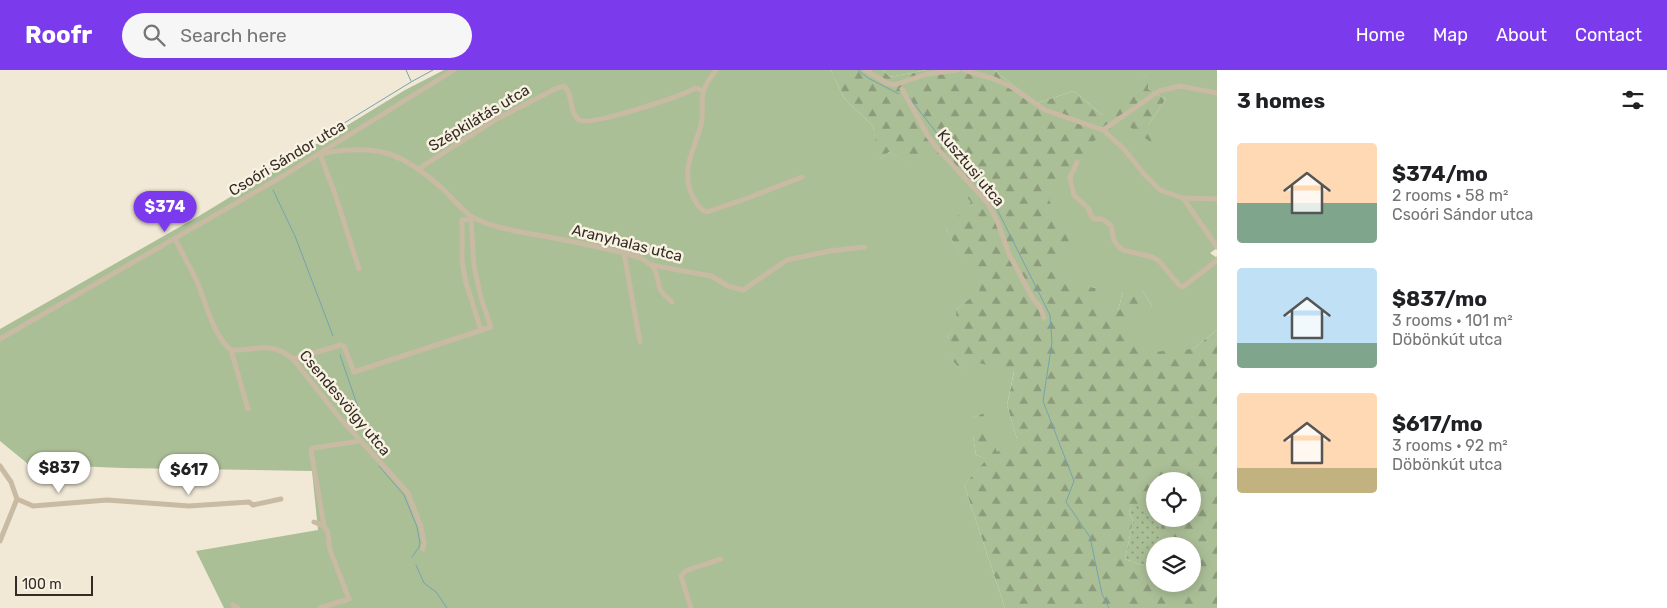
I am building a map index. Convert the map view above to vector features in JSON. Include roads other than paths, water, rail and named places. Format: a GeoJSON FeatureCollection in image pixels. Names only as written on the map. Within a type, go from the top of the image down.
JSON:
{"type":"FeatureCollection","features":[{"type":"Feature","properties":{"kind":"street","name":"Csoóri Sándor utca"},"geometry":{"type":"LineString","coordinates":[[0,339],[320,154],[454,70]]}},
{"type":"Feature","properties":{"kind":"street"},"geometry":{"type":"LineString","coordinates":[[716,70],[703,91],[702,122],[689,158],[687,172],[689,190],[702,210],[707,212],[802,177]]}},
{"type":"Feature","properties":{"kind":"street"},"geometry":{"type":"LineString","coordinates":[[865,70],[894,85],[927,74],[958,70]]}},
{"type":"Feature","properties":{"kind":"street"},"geometry":{"type":"LineString","coordinates":[[964,70],[1010,86],[1030,102],[1045,110],[1102,130],[1124,149],[1160,190],[1183,198],[1217,199]]}},
{"type":"Feature","properties":{"kind":"street","name":"Szépkilátás utca"},"geometry":{"type":"LineString","coordinates":[[418,169],[497,119],[564,86],[568,90],[574,114],[582,121],[598,119],[659,103],[696,88],[703,91]]}},
{"type":"Feature","properties":{"kind":"street"},"geometry":{"type":"LineString","coordinates":[[1102,130],[1159,91],[1180,86],[1217,93]]}},
{"type":"Feature","properties":{"kind":"street","name":"Kusztusi utca"},"geometry":{"type":"LineString","coordinates":[[902,89],[928,136],[937,148],[988,203],[998,223],[1008,254],[1033,299],[1040,306],[1044,318]]}},
{"type":"Feature","properties":{"kind":"street","name":"Aranyhalas utca"},"geometry":{"type":"LineString","coordinates":[[320,154],[344,149],[362,149],[398,157],[418,169],[472,219],[514,231],[624,253],[641,258],[651,265],[711,276],[728,286],[743,290],[787,260],[830,251],[864,247]]}},
{"type":"Feature","properties":{"kind":"street"},"geometry":{"type":"LineString","coordinates":[[320,154],[335,194],[358,269]]}},
{"type":"Feature","properties":{"kind":"street"},"geometry":{"type":"LineString","coordinates":[[1077,162],[1070,178],[1074,195],[1089,209],[1094,219],[1102,219],[1111,225],[1114,241],[1123,250],[1152,257],[1159,261],[1180,286],[1184,287],[1217,259]]}},
{"type":"Feature","properties":{"kind":"street"},"geometry":{"type":"LineString","coordinates":[[1183,198],[1217,247]]}},
{"type":"Feature","properties":{"kind":"street"},"geometry":{"type":"LineString","coordinates":[[293,359],[341,345],[344,346],[354,372],[491,327],[481,298],[474,266],[472,219],[462,220],[462,261],[466,283],[481,330]]}},
{"type":"Feature","properties":{"kind":"street"},"geometry":{"type":"LineString","coordinates":[[175,238],[187,260],[221,340],[231,350],[248,409]]}},
{"type":"Feature","properties":{"kind":"street"},"geometry":{"type":"LineString","coordinates":[[624,253],[640,342]]}},
{"type":"Feature","properties":{"kind":"street"},"geometry":{"type":"LineString","coordinates":[[651,265],[658,274],[660,289],[672,302]]}},
{"type":"Feature","properties":{"kind":"street","name":"Csendesvölgy utca"},"geometry":{"type":"LineString","coordinates":[[231,350],[274,348],[286,353],[293,359],[360,441],[408,493],[421,527],[424,542],[423,548]]}},
{"type":"Feature","properties":{"kind":"street"},"geometry":{"type":"LineString","coordinates":[[320,608],[349,599],[330,550],[328,533],[324,526],[312,450],[313,448],[360,441]]}},
{"type":"Feature","properties":{"kind":"street"},"geometry":{"type":"LineString","coordinates":[[0,466],[11,482],[17,499],[0,541]]}},
{"type":"Feature","properties":{"kind":"street"},"geometry":{"type":"LineString","coordinates":[[17,499],[33,506],[107,500],[189,506],[248,502],[253,505],[281,499]]}},
{"type":"Feature","properties":{"kind":"street"},"geometry":{"type":"LineString","coordinates":[[314,522],[324,526]]}},
{"type":"Feature","properties":{"kind":"street"},"geometry":{"type":"LineString","coordinates":[[691,608],[681,576],[686,571],[721,558]]}},
{"type":"Feature","properties":{"kind":"waterway"},"geometry":{"type":"LineString","coordinates":[[406,70],[411,81]]}},
{"type":"Feature","properties":{"kind":"waterway"},"geometry":{"type":"LineString","coordinates":[[267,179],[266,171],[433,70]]}},
{"type":"Feature","properties":{"kind":"waterway"},"geometry":{"type":"LineString","coordinates":[[858,70],[868,78],[899,94]]}},
{"type":"Feature","properties":{"kind":"waterway"},"geometry":{"type":"LineString","coordinates":[[909,97],[965,170],[992,199],[1050,315],[1052,342],[1043,401],[1074,481],[1066,502],[1090,537],[1102,594],[1109,608]]}},
{"type":"Feature","properties":{"kind":"waterway"},"geometry":{"type":"LineString","coordinates":[[273,190],[295,236],[333,336]]}},
{"type":"Feature","properties":{"kind":"waterway"},"geometry":{"type":"LineString","coordinates":[[340,355],[372,448]]}},
{"type":"Feature","properties":{"kind":"waterway"},"geometry":{"type":"LineString","coordinates":[[379,466],[404,495],[417,527],[420,543],[412,557]]}},
{"type":"Feature","properties":{"kind":"waterway"},"geometry":{"type":"LineString","coordinates":[[416,565],[424,583],[436,592],[447,608]]}}]}
